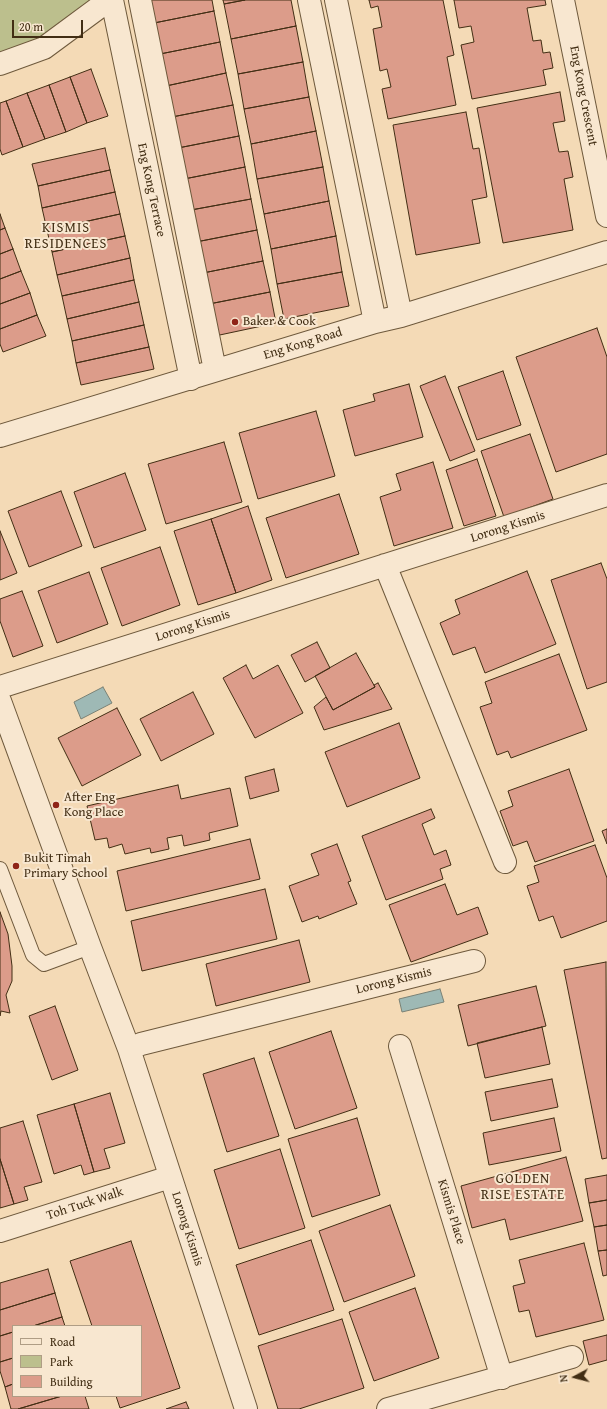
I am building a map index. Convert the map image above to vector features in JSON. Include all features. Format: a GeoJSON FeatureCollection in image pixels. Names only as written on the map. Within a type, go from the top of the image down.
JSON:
{"type":"FeatureCollection","features":[{"type":"Feature","properties":{"kind":"street"},"geometry":{"type":"LineString","coordinates":[[0,64],[44,48],[108,0]]}},
{"type":"Feature","properties":{"kind":"street","name":"Eng Kong Terrace"},"geometry":{"type":"LineString","coordinates":[[112,0],[191,379]]}},
{"type":"Feature","properties":{"kind":"street","name":"Eng Kong Terrace"},"geometry":{"type":"LineString","coordinates":[[140,0],[216,370]]}},
{"type":"Feature","properties":{"kind":"street"},"geometry":{"type":"LineString","coordinates":[[309,0],[375,322]]}},
{"type":"Feature","properties":{"kind":"street"},"geometry":{"type":"LineString","coordinates":[[336,0],[401,316]]}},
{"type":"Feature","properties":{"kind":"street","name":"Eng Kong Crescent"},"geometry":{"type":"LineString","coordinates":[[564,0],[607,216]]}},
{"type":"Feature","properties":{"kind":"street","name":"Eng Kong Road"},"geometry":{"type":"LineString","coordinates":[[0,436],[375,322],[401,316],[607,252]]}},
{"type":"Feature","properties":{"kind":"street","name":"Lorong Kismis"},"geometry":{"type":"LineString","coordinates":[[0,687],[607,495]]}},
{"type":"Feature","properties":{"kind":"street"},"geometry":{"type":"LineString","coordinates":[[386,565],[505,862]]}},
{"type":"Feature","properties":{"kind":"street","name":"Lorong Kismis"},"geometry":{"type":"LineString","coordinates":[[0,701],[129,1049],[246,1409]]}},
{"type":"Feature","properties":{"kind":"street","name":"Lorong Kismis"},"geometry":{"type":"LineString","coordinates":[[129,1049],[141,1044],[474,961]]}},
{"type":"Feature","properties":{"kind":"street","name":"Kismis Place"},"geometry":{"type":"LineString","coordinates":[[400,1046],[502,1378]]}},
{"type":"Feature","properties":{"kind":"street","name":"Toh Tuck Walk"},"geometry":{"type":"LineString","coordinates":[[0,1231],[170,1177]]}},
{"type":"Feature","properties":{"kind":"street"},"geometry":{"type":"LineString","coordinates":[[388,1409],[572,1357]]}},
{"type":"Feature","properties":{"kind":"lane"},"geometry":{"type":"LineString","coordinates":[[0,869],[33,955],[44,964],[90,947]]}},
{"type":"Feature","properties":{"kind":"green space"},"geometry":{"type":"Polygon","coordinates":[[[0,0],[107,0],[0,62],[0,0]]]}},
{"type":"Feature","properties":{"kind":"water"},"geometry":{"type":"Polygon","coordinates":[[[103,687],[112,703],[81,719],[74,702],[103,687]]]}},
{"type":"Feature","properties":{"kind":"water"},"geometry":{"type":"Polygon","coordinates":[[[440,989],[444,1002],[402,1012],[399,999],[440,989]]]}},
{"type":"Feature","properties":{"kind":"building"},"geometry":{"type":"Polygon","coordinates":[[[149,0],[212,0],[214,11],[154,23],[149,0]]]}},
{"type":"Feature","properties":{"kind":"building"},"geometry":{"type":"Polygon","coordinates":[[[223,0],[245,0],[224,4],[223,0]]]}},
{"type":"Feature","properties":{"kind":"building"},"geometry":{"type":"Polygon","coordinates":[[[245,0],[291,0],[296,26],[231,39],[224,4],[245,0]]]}},
{"type":"Feature","properties":{"kind":"building"},"geometry":{"type":"Polygon","coordinates":[[[369,0],[443,0],[454,55],[447,57],[456,105],[388,119],[382,89],[391,87],[387,69],[380,71],[373,29],[382,27],[378,6],[371,8],[369,0]]]}},
{"type":"Feature","properties":{"kind":"building"},"geometry":{"type":"Polygon","coordinates":[[[454,0],[545,0],[546,5],[527,8],[533,41],[541,40],[543,53],[550,52],[553,68],[543,70],[546,85],[472,99],[461,45],[474,42],[471,26],[459,28],[454,0]]]}},
{"type":"Feature","properties":{"kind":"building"},"geometry":{"type":"Polygon","coordinates":[[[214,11],[220,42],[160,54],[154,23],[214,11]]]}},
{"type":"Feature","properties":{"kind":"building"},"geometry":{"type":"Polygon","coordinates":[[[296,26],[303,62],[238,74],[231,39],[296,26]]]}},
{"type":"Feature","properties":{"kind":"building"},"geometry":{"type":"Polygon","coordinates":[[[220,42],[226,73],[166,86],[160,54],[220,42]]]}},
{"type":"Feature","properties":{"kind":"building"},"geometry":{"type":"Polygon","coordinates":[[[303,62],[309,97],[244,109],[238,74],[303,62]]]}},
{"type":"Feature","properties":{"kind":"building"},"geometry":{"type":"Polygon","coordinates":[[[91,69],[108,116],[87,123],[70,77],[91,69]]]}},
{"type":"Feature","properties":{"kind":"building"},"geometry":{"type":"Polygon","coordinates":[[[226,73],[233,105],[172,117],[166,86],[226,73]]]}},
{"type":"Feature","properties":{"kind":"building"},"geometry":{"type":"Polygon","coordinates":[[[70,77],[87,123],[66,132],[49,85],[70,77]]]}},
{"type":"Feature","properties":{"kind":"building"},"geometry":{"type":"Polygon","coordinates":[[[49,85],[66,132],[45,139],[27,93],[49,85]]]}},
{"type":"Feature","properties":{"kind":"building"},"geometry":{"type":"Polygon","coordinates":[[[560,92],[565,121],[553,123],[559,152],[568,151],[573,177],[564,179],[573,230],[503,243],[477,108],[560,92]]]}},
{"type":"Feature","properties":{"kind":"building"},"geometry":{"type":"Polygon","coordinates":[[[27,93],[45,139],[23,147],[6,101],[27,93]]]}},
{"type":"Feature","properties":{"kind":"building"},"geometry":{"type":"Polygon","coordinates":[[[309,97],[316,131],[251,144],[244,109],[309,97]]]}},
{"type":"Feature","properties":{"kind":"building"},"geometry":{"type":"Polygon","coordinates":[[[6,101],[23,147],[2,155],[0,149],[0,103],[6,101]]]}},
{"type":"Feature","properties":{"kind":"building"},"geometry":{"type":"Polygon","coordinates":[[[233,105],[239,136],[178,148],[172,117],[233,105]]]}},
{"type":"Feature","properties":{"kind":"building"},"geometry":{"type":"Polygon","coordinates":[[[466,112],[473,149],[479,148],[487,197],[472,200],[480,243],[416,255],[393,125],[466,112]]]}},
{"type":"Feature","properties":{"kind":"building"},"geometry":{"type":"Polygon","coordinates":[[[316,131],[323,167],[257,179],[251,144],[316,131]]]}},
{"type":"Feature","properties":{"kind":"building"},"geometry":{"type":"Polygon","coordinates":[[[239,136],[245,167],[184,179],[178,148],[239,136]]]}},
{"type":"Feature","properties":{"kind":"building"},"geometry":{"type":"Polygon","coordinates":[[[105,148],[110,170],[38,186],[32,164],[105,148]]]}},
{"type":"Feature","properties":{"kind":"building"},"geometry":{"type":"Polygon","coordinates":[[[245,167],[251,199],[191,210],[184,179],[245,167]]]}},
{"type":"Feature","properties":{"kind":"building"},"geometry":{"type":"Polygon","coordinates":[[[323,167],[329,201],[264,214],[257,179],[323,167]]]}},
{"type":"Feature","properties":{"kind":"building"},"geometry":{"type":"Polygon","coordinates":[[[110,170],[115,192],[42,208],[38,186],[110,170]]]}},
{"type":"Feature","properties":{"kind":"building"},"geometry":{"type":"Polygon","coordinates":[[[115,192],[120,214],[47,230],[42,208],[115,192]]]}},
{"type":"Feature","properties":{"kind":"building"},"geometry":{"type":"Polygon","coordinates":[[[251,199],[257,230],[196,242],[191,210],[251,199]]]}},
{"type":"Feature","properties":{"kind":"building"},"geometry":{"type":"Polygon","coordinates":[[[329,201],[336,236],[271,249],[264,214],[329,201]]]}},
{"type":"Feature","properties":{"kind":"building"},"geometry":{"type":"Polygon","coordinates":[[[0,214],[5,228],[0,230],[0,214]]]}},
{"type":"Feature","properties":{"kind":"building"},"geometry":{"type":"Polygon","coordinates":[[[120,214],[125,236],[52,252],[47,230],[120,214]]]}},
{"type":"Feature","properties":{"kind":"building"},"geometry":{"type":"Polygon","coordinates":[[[5,228],[13,249],[0,254],[0,230],[5,228]]]}},
{"type":"Feature","properties":{"kind":"building"},"geometry":{"type":"Polygon","coordinates":[[[257,230],[263,261],[203,273],[196,242],[257,230]]]}},
{"type":"Feature","properties":{"kind":"building"},"geometry":{"type":"Polygon","coordinates":[[[125,236],[130,258],[57,275],[52,252],[125,236]]]}},
{"type":"Feature","properties":{"kind":"building"},"geometry":{"type":"Polygon","coordinates":[[[336,236],[342,272],[277,284],[271,249],[336,236]]]}},
{"type":"Feature","properties":{"kind":"building"},"geometry":{"type":"Polygon","coordinates":[[[13,249],[21,271],[0,279],[0,254],[13,249]]]}},
{"type":"Feature","properties":{"kind":"building"},"geometry":{"type":"Polygon","coordinates":[[[130,258],[134,280],[62,296],[57,275],[130,258]]]}},
{"type":"Feature","properties":{"kind":"building"},"geometry":{"type":"Polygon","coordinates":[[[263,261],[270,292],[209,304],[203,273],[263,261]]]}},
{"type":"Feature","properties":{"kind":"building"},"geometry":{"type":"Polygon","coordinates":[[[21,271],[30,293],[0,304],[0,279],[21,271]]]}},
{"type":"Feature","properties":{"kind":"building"},"geometry":{"type":"Polygon","coordinates":[[[342,272],[349,306],[284,319],[277,284],[342,272]]]}},
{"type":"Feature","properties":{"kind":"building"},"geometry":{"type":"Polygon","coordinates":[[[134,280],[139,302],[67,319],[62,296],[134,280]]]}},
{"type":"Feature","properties":{"kind":"building"},"geometry":{"type":"Polygon","coordinates":[[[270,292],[276,323],[215,336],[209,304],[270,292]]]}},
{"type":"Feature","properties":{"kind":"building"},"geometry":{"type":"Polygon","coordinates":[[[30,293],[37,315],[0,329],[0,304],[30,293]]]}},
{"type":"Feature","properties":{"kind":"building"},"geometry":{"type":"Polygon","coordinates":[[[139,302],[144,325],[72,341],[67,319],[139,302]]]}},
{"type":"Feature","properties":{"kind":"building"},"geometry":{"type":"Polygon","coordinates":[[[37,315],[46,336],[3,352],[0,344],[0,329],[37,315]]]}},
{"type":"Feature","properties":{"kind":"building"},"geometry":{"type":"Polygon","coordinates":[[[144,325],[149,347],[76,363],[72,341],[144,325]]]}},
{"type":"Feature","properties":{"kind":"building"},"geometry":{"type":"Polygon","coordinates":[[[597,328],[607,357],[607,454],[556,472],[516,357],[597,328]]]}},
{"type":"Feature","properties":{"kind":"building"},"geometry":{"type":"Polygon","coordinates":[[[149,347],[154,369],[81,385],[76,363],[149,347]]]}},
{"type":"Feature","properties":{"kind":"building"},"geometry":{"type":"Polygon","coordinates":[[[503,371],[521,425],[477,440],[458,387],[503,371]]]}},
{"type":"Feature","properties":{"kind":"building"},"geometry":{"type":"Polygon","coordinates":[[[445,376],[475,451],[450,461],[420,386],[445,376]]]}},
{"type":"Feature","properties":{"kind":"building"},"geometry":{"type":"Polygon","coordinates":[[[409,384],[423,437],[355,456],[343,410],[375,401],[373,394],[409,384]]]}},
{"type":"Feature","properties":{"kind":"building"},"geometry":{"type":"Polygon","coordinates":[[[316,411],[335,476],[258,499],[239,433],[316,411]]]}},
{"type":"Feature","properties":{"kind":"building"},"geometry":{"type":"Polygon","coordinates":[[[530,434],[553,499],[504,517],[481,451],[530,434]]]}},
{"type":"Feature","properties":{"kind":"building"},"geometry":{"type":"Polygon","coordinates":[[[224,442],[242,502],[166,524],[148,464],[224,442]]]}},
{"type":"Feature","properties":{"kind":"building"},"geometry":{"type":"Polygon","coordinates":[[[477,459],[496,516],[464,526],[446,470],[477,459]]]}},
{"type":"Feature","properties":{"kind":"building"},"geometry":{"type":"Polygon","coordinates":[[[433,462],[453,528],[394,546],[380,497],[401,490],[396,474],[433,462]]]}},
{"type":"Feature","properties":{"kind":"building"},"geometry":{"type":"Polygon","coordinates":[[[125,473],[146,530],[94,548],[74,492],[125,473]]]}},
{"type":"Feature","properties":{"kind":"building"},"geometry":{"type":"Polygon","coordinates":[[[61,491],[82,546],[29,567],[8,511],[61,491]]]}},
{"type":"Feature","properties":{"kind":"building"},"geometry":{"type":"Polygon","coordinates":[[[339,494],[359,554],[286,578],[266,518],[339,494]]]}},
{"type":"Feature","properties":{"kind":"building"},"geometry":{"type":"Polygon","coordinates":[[[248,506],[272,580],[236,593],[211,519],[248,506]]]}},
{"type":"Feature","properties":{"kind":"building"},"geometry":{"type":"Polygon","coordinates":[[[211,519],[236,593],[198,605],[174,531],[211,519]]]}},
{"type":"Feature","properties":{"kind":"building"},"geometry":{"type":"Polygon","coordinates":[[[0,531],[17,573],[0,580],[0,531]]]}},
{"type":"Feature","properties":{"kind":"building"},"geometry":{"type":"Polygon","coordinates":[[[160,547],[180,605],[122,626],[101,568],[160,547]]]}},
{"type":"Feature","properties":{"kind":"building"},"geometry":{"type":"Polygon","coordinates":[[[601,563],[607,579],[607,682],[587,689],[551,580],[601,563]]]}},
{"type":"Feature","properties":{"kind":"building"},"geometry":{"type":"Polygon","coordinates":[[[527,571],[556,644],[485,673],[475,647],[453,655],[440,623],[460,614],[455,600],[527,571]]]}},
{"type":"Feature","properties":{"kind":"building"},"geometry":{"type":"Polygon","coordinates":[[[89,572],[108,624],[57,643],[38,591],[89,572]]]}},
{"type":"Feature","properties":{"kind":"building"},"geometry":{"type":"Polygon","coordinates":[[[22,591],[43,646],[13,657],[0,621],[0,599],[22,591]]]}},
{"type":"Feature","properties":{"kind":"building"},"geometry":{"type":"Polygon","coordinates":[[[317,642],[330,668],[305,682],[291,655],[317,642]]]}},
{"type":"Feature","properties":{"kind":"building"},"geometry":{"type":"Polygon","coordinates":[[[356,653],[375,687],[333,710],[315,676],[356,653]]]}},
{"type":"Feature","properties":{"kind":"building"},"geometry":{"type":"Polygon","coordinates":[[[559,654],[587,730],[511,758],[508,751],[497,755],[480,707],[492,703],[485,682],[559,654]]]}},
{"type":"Feature","properties":{"kind":"building"},"geometry":{"type":"Polygon","coordinates":[[[246,665],[253,679],[278,665],[303,713],[255,738],[223,678],[246,665]]]}},
{"type":"Feature","properties":{"kind":"building"},"geometry":{"type":"Polygon","coordinates":[[[378,683],[392,709],[324,730],[314,707],[326,697],[333,710],[375,687],[374,685],[378,683]]]}},
{"type":"Feature","properties":{"kind":"building"},"geometry":{"type":"Polygon","coordinates":[[[193,692],[214,734],[161,761],[140,719],[193,692]]]}},
{"type":"Feature","properties":{"kind":"building"},"geometry":{"type":"Polygon","coordinates":[[[117,708],[141,755],[82,786],[58,738],[117,708]]]}},
{"type":"Feature","properties":{"kind":"building"},"geometry":{"type":"Polygon","coordinates":[[[399,723],[420,778],[347,807],[325,752],[399,723]]]}},
{"type":"Feature","properties":{"kind":"building"},"geometry":{"type":"Polygon","coordinates":[[[274,769],[279,791],[250,799],[245,777],[274,769]]]}},
{"type":"Feature","properties":{"kind":"building"},"geometry":{"type":"Polygon","coordinates":[[[569,769],[594,841],[535,862],[527,841],[513,846],[500,811],[513,806],[508,791],[569,769]]]}},
{"type":"Feature","properties":{"kind":"building"},"geometry":{"type":"Polygon","coordinates":[[[178,785],[181,799],[230,788],[238,826],[209,833],[210,840],[184,846],[182,835],[167,838],[169,849],[151,853],[150,848],[125,854],[122,844],[109,848],[107,838],[95,840],[87,806],[178,785]]]}},
{"type":"Feature","properties":{"kind":"building"},"geometry":{"type":"Polygon","coordinates":[[[431,809],[435,818],[422,824],[434,855],[446,850],[451,865],[440,869],[443,879],[386,900],[362,836],[431,809]]]}},
{"type":"Feature","properties":{"kind":"building"},"geometry":{"type":"Polygon","coordinates":[[[607,829],[607,844],[602,831],[607,829]]]}},
{"type":"Feature","properties":{"kind":"building"},"geometry":{"type":"Polygon","coordinates":[[[250,839],[260,879],[126,911],[117,871],[250,839]]]}},
{"type":"Feature","properties":{"kind":"building"},"geometry":{"type":"Polygon","coordinates":[[[337,844],[351,881],[348,882],[357,904],[319,919],[318,916],[302,922],[289,886],[319,875],[311,854],[337,844]]]}},
{"type":"Feature","properties":{"kind":"building"},"geometry":{"type":"Polygon","coordinates":[[[595,845],[607,878],[607,921],[561,938],[553,916],[539,921],[527,886],[539,882],[534,866],[595,845]]]}},
{"type":"Feature","properties":{"kind":"building"},"geometry":{"type":"Polygon","coordinates":[[[445,884],[457,915],[478,907],[488,934],[411,962],[389,905],[445,884]]]}},
{"type":"Feature","properties":{"kind":"building"},"geometry":{"type":"Polygon","coordinates":[[[265,889],[277,939],[142,971],[131,921],[265,889]]]}},
{"type":"Feature","properties":{"kind":"building"},"geometry":{"type":"Polygon","coordinates":[[[0,912],[8,934],[12,966],[12,981],[6,995],[10,1013],[1,1011],[0,1016],[0,912]]]}},
{"type":"Feature","properties":{"kind":"building"},"geometry":{"type":"Polygon","coordinates":[[[299,940],[310,982],[216,1006],[206,964],[299,940]]]}},
{"type":"Feature","properties":{"kind":"building"},"geometry":{"type":"Polygon","coordinates":[[[606,962],[607,1158],[602,1159],[564,970],[606,962]]]}},
{"type":"Feature","properties":{"kind":"building"},"geometry":{"type":"Polygon","coordinates":[[[536,986],[546,1026],[468,1046],[458,1005],[536,986]]]}},
{"type":"Feature","properties":{"kind":"building"},"geometry":{"type":"Polygon","coordinates":[[[55,1006],[78,1070],[52,1080],[29,1016],[55,1006]]]}},
{"type":"Feature","properties":{"kind":"building"},"geometry":{"type":"Polygon","coordinates":[[[542,1027],[550,1064],[485,1078],[477,1043],[542,1027]]]}},
{"type":"Feature","properties":{"kind":"building"},"geometry":{"type":"Polygon","coordinates":[[[331,1031],[357,1108],[295,1129],[269,1052],[331,1031]]]}},
{"type":"Feature","properties":{"kind":"building"},"geometry":{"type":"Polygon","coordinates":[[[254,1058],[279,1136],[227,1152],[203,1074],[254,1058]]]}},
{"type":"Feature","properties":{"kind":"building"},"geometry":{"type":"Polygon","coordinates":[[[552,1079],[558,1107],[491,1121],[485,1092],[552,1079]]]}},
{"type":"Feature","properties":{"kind":"building"},"geometry":{"type":"Polygon","coordinates":[[[110,1093],[125,1143],[104,1149],[110,1168],[94,1172],[74,1104],[110,1093]]]}},
{"type":"Feature","properties":{"kind":"building"},"geometry":{"type":"Polygon","coordinates":[[[74,1104],[94,1172],[84,1175],[81,1165],[54,1174],[37,1115],[74,1104]]]}},
{"type":"Feature","properties":{"kind":"building"},"geometry":{"type":"Polygon","coordinates":[[[357,1118],[380,1195],[312,1217],[288,1139],[357,1118]]]}},
{"type":"Feature","properties":{"kind":"building"},"geometry":{"type":"Polygon","coordinates":[[[554,1118],[561,1151],[489,1165],[483,1133],[554,1118]]]}},
{"type":"Feature","properties":{"kind":"building"},"geometry":{"type":"Polygon","coordinates":[[[23,1121],[42,1182],[24,1187],[28,1200],[14,1204],[0,1159],[0,1128],[23,1121]]]}},
{"type":"Feature","properties":{"kind":"building"},"geometry":{"type":"Polygon","coordinates":[[[280,1149],[305,1228],[239,1249],[214,1170],[280,1149]]]}},
{"type":"Feature","properties":{"kind":"building"},"geometry":{"type":"Polygon","coordinates":[[[566,1157],[583,1221],[510,1240],[505,1219],[472,1228],[461,1186],[566,1157]]]}},
{"type":"Feature","properties":{"kind":"building"},"geometry":{"type":"Polygon","coordinates":[[[0,1159],[14,1204],[0,1208],[0,1159]]]}},
{"type":"Feature","properties":{"kind":"building"},"geometry":{"type":"Polygon","coordinates":[[[607,1175],[607,1200],[589,1203],[585,1179],[607,1175]]]}},
{"type":"Feature","properties":{"kind":"building"},"geometry":{"type":"Polygon","coordinates":[[[607,1200],[607,1225],[594,1227],[589,1203],[607,1200]]]}},
{"type":"Feature","properties":{"kind":"building"},"geometry":{"type":"Polygon","coordinates":[[[390,1205],[415,1276],[344,1302],[319,1231],[390,1205]]]}},
{"type":"Feature","properties":{"kind":"building"},"geometry":{"type":"Polygon","coordinates":[[[607,1225],[607,1250],[598,1251],[594,1227],[607,1225]]]}},
{"type":"Feature","properties":{"kind":"building"},"geometry":{"type":"Polygon","coordinates":[[[311,1240],[334,1310],[259,1335],[236,1265],[311,1240]]]}},
{"type":"Feature","properties":{"kind":"building"},"geometry":{"type":"Polygon","coordinates":[[[131,1241],[180,1388],[120,1408],[116,1397],[142,1397],[142,1325],[92,1325],[70,1261],[131,1241]]]}},
{"type":"Feature","properties":{"kind":"building"},"geometry":{"type":"Polygon","coordinates":[[[584,1243],[604,1320],[536,1337],[529,1310],[519,1312],[513,1286],[525,1283],[519,1260],[584,1243]]]}},
{"type":"Feature","properties":{"kind":"building"},"geometry":{"type":"Polygon","coordinates":[[[607,1250],[607,1275],[603,1276],[598,1251],[607,1250]]]}},
{"type":"Feature","properties":{"kind":"building"},"geometry":{"type":"Polygon","coordinates":[[[48,1269],[55,1293],[0,1310],[0,1283],[48,1269]]]}},
{"type":"Feature","properties":{"kind":"building"},"geometry":{"type":"Polygon","coordinates":[[[415,1288],[439,1358],[374,1381],[349,1312],[415,1288]]]}},
{"type":"Feature","properties":{"kind":"building"},"geometry":{"type":"Polygon","coordinates":[[[55,1293],[62,1317],[36,1325],[12,1325],[12,1332],[0,1336],[0,1310],[55,1293]]]}},
{"type":"Feature","properties":{"kind":"building"},"geometry":{"type":"Polygon","coordinates":[[[62,1317],[65,1325],[36,1325],[62,1317]]]}},
{"type":"Feature","properties":{"kind":"building"},"geometry":{"type":"Polygon","coordinates":[[[342,1319],[364,1388],[299,1409],[278,1409],[258,1346],[342,1319]]]}},
{"type":"Feature","properties":{"kind":"building"},"geometry":{"type":"Polygon","coordinates":[[[12,1332],[12,1358],[0,1362],[0,1336],[12,1332]]]}},
{"type":"Feature","properties":{"kind":"building"},"geometry":{"type":"Polygon","coordinates":[[[607,1335],[607,1360],[589,1365],[583,1341],[607,1335]]]}},
{"type":"Feature","properties":{"kind":"building"},"geometry":{"type":"Polygon","coordinates":[[[12,1358],[12,1384],[5,1387],[0,1371],[0,1362],[12,1358]]]}},
{"type":"Feature","properties":{"kind":"building"},"geometry":{"type":"Polygon","coordinates":[[[12,1384],[12,1397],[59,1397],[18,1409],[11,1409],[5,1387],[12,1384]]]}},
{"type":"Feature","properties":{"kind":"building"},"geometry":{"type":"Polygon","coordinates":[[[59,1397],[85,1397],[89,1409],[18,1409],[59,1397]]]}},
{"type":"Feature","properties":{"kind":"building"},"geometry":{"type":"Polygon","coordinates":[[[186,1402],[189,1409],[166,1409],[186,1402]]]}},
{"type":"Feature","properties":{"kind":"place","name":"Baker & Cook"},"geometry":{"type":"Point","coordinates":[235,322]}},
{"type":"Feature","properties":{"kind":"place","name":"After Eng Kong Place"},"geometry":{"type":"Point","coordinates":[56,805]}},
{"type":"Feature","properties":{"kind":"place","name":"Bukit Timah Primary School"},"geometry":{"type":"Point","coordinates":[16,866]}},
{"type":"Feature","properties":{"kind":"district","name":"KISMIS RESIDENCES"},"geometry":{"type":"Point","coordinates":[66,236]}},
{"type":"Feature","properties":{"kind":"district","name":"GOLDEN RISE ESTATE"},"geometry":{"type":"Point","coordinates":[523,1188]}}]}
